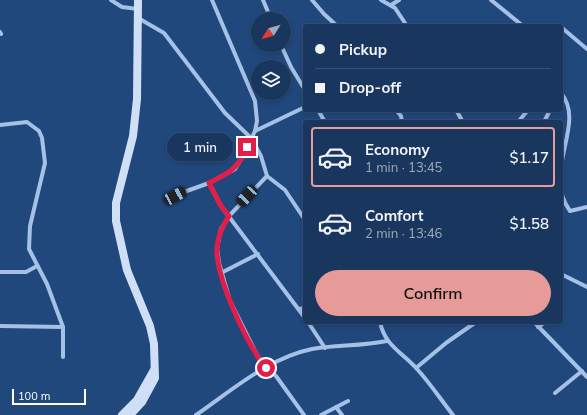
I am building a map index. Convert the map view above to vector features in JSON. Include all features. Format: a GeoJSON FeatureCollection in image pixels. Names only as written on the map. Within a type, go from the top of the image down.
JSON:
{"type":"FeatureCollection","features":[{"type":"Feature","properties":{"kind":"street"},"geometry":{"type":"LineString","coordinates":[[111,0],[122,7],[138,13],[164,33],[225,113],[251,138],[261,156],[267,176],[285,190],[303,217]]}},
{"type":"Feature","properties":{"kind":"street"},"geometry":{"type":"LineString","coordinates":[[130,415],[142,402],[150,390],[155,378],[154,344],[150,326],[127,270],[116,221],[116,203],[133,136],[136,107],[138,0]]}},
{"type":"Feature","properties":{"kind":"street"},"geometry":{"type":"LineString","coordinates":[[167,201],[184,192],[209,183],[235,169],[239,164],[255,131],[257,110],[255,100],[212,0]]}},
{"type":"Feature","properties":{"kind":"street"},"geometry":{"type":"LineString","coordinates":[[312,0],[335,24]]}},
{"type":"Feature","properties":{"kind":"street"},"geometry":{"type":"LineString","coordinates":[[381,0],[391,5],[399,12],[406,24]]}},
{"type":"Feature","properties":{"kind":"street"},"geometry":{"type":"LineString","coordinates":[[391,5],[399,0]]}},
{"type":"Feature","properties":{"kind":"street"},"geometry":{"type":"LineString","coordinates":[[491,0],[521,24]]}},
{"type":"Feature","properties":{"kind":"street"},"geometry":{"type":"LineString","coordinates":[[265,1],[269,12]]}},
{"type":"Feature","properties":{"kind":"street"},"geometry":{"type":"LineString","coordinates":[[563,29],[587,49]]}},
{"type":"Feature","properties":{"kind":"street"},"geometry":{"type":"LineString","coordinates":[[285,52],[291,67],[303,87]]}},
{"type":"Feature","properties":{"kind":"street"},"geometry":{"type":"LineString","coordinates":[[563,95],[570,99]]}},
{"type":"Feature","properties":{"kind":"street"},"geometry":{"type":"LineString","coordinates":[[255,131],[303,108]]}},
{"type":"Feature","properties":{"kind":"street"},"geometry":{"type":"LineString","coordinates":[[520,120],[526,112]]}},
{"type":"Feature","properties":{"kind":"street"},"geometry":{"type":"LineString","coordinates":[[0,125],[27,122],[39,131],[44,144],[45,163],[28,243],[29,249],[47,284],[63,327],[63,357]]}},
{"type":"Feature","properties":{"kind":"street"},"geometry":{"type":"LineString","coordinates":[[567,165],[564,174],[563,186],[569,210],[572,212],[587,207]]}},
{"type":"Feature","properties":{"kind":"street"},"geometry":{"type":"LineString","coordinates":[[267,176],[229,216],[222,229],[217,248],[220,273],[230,301],[256,353],[266,368],[276,376],[304,415]]}},
{"type":"Feature","properties":{"kind":"street"},"geometry":{"type":"LineString","coordinates":[[209,183],[221,206],[303,315]]}},
{"type":"Feature","properties":{"kind":"street"},"geometry":{"type":"LineString","coordinates":[[220,273],[258,254]]}},
{"type":"Feature","properties":{"kind":"street"},"geometry":{"type":"LineString","coordinates":[[0,272],[26,272],[37,266]]}},
{"type":"Feature","properties":{"kind":"street"},"geometry":{"type":"LineString","coordinates":[[563,275],[587,287]]}},
{"type":"Feature","properties":{"kind":"street"},"geometry":{"type":"LineString","coordinates":[[299,309],[303,308]]}},
{"type":"Feature","properties":{"kind":"street"},"geometry":{"type":"LineString","coordinates":[[309,324],[325,348]]}},
{"type":"Feature","properties":{"kind":"street"},"geometry":{"type":"LineString","coordinates":[[380,324],[382,334],[387,341],[416,368],[453,415]]}},
{"type":"Feature","properties":{"kind":"street"},"geometry":{"type":"LineString","coordinates":[[416,368],[446,343],[473,324]]}},
{"type":"Feature","properties":{"kind":"street"},"geometry":{"type":"LineString","coordinates":[[536,324],[587,377]]}},
{"type":"Feature","properties":{"kind":"street"},"geometry":{"type":"LineString","coordinates":[[538,327],[542,324]]}},
{"type":"Feature","properties":{"kind":"street"},"geometry":{"type":"LineString","coordinates":[[0,326],[63,327]]}},
{"type":"Feature","properties":{"kind":"street"},"geometry":{"type":"LineString","coordinates":[[196,415],[266,368],[296,353],[387,341]]}},
{"type":"Feature","properties":{"kind":"street"},"geometry":{"type":"LineString","coordinates":[[122,415],[137,400],[154,370]]}},
{"type":"Feature","properties":{"kind":"street"},"geometry":{"type":"LineString","coordinates":[[555,393],[582,371]]}},
{"type":"Feature","properties":{"kind":"street"},"geometry":{"type":"LineString","coordinates":[[321,415],[348,401]]}},
{"type":"Feature","properties":{"kind":"street"},"geometry":{"type":"LineString","coordinates":[[336,408],[342,415]]}},
{"type":"Feature","properties":{"kind":"route"},"geometry":{"type":"LineString","coordinates":[[247,147],[235,169],[209,183],[221,206],[229,216],[219,235],[217,248],[220,273],[224,287],[259,359],[266,368]]}}]}
